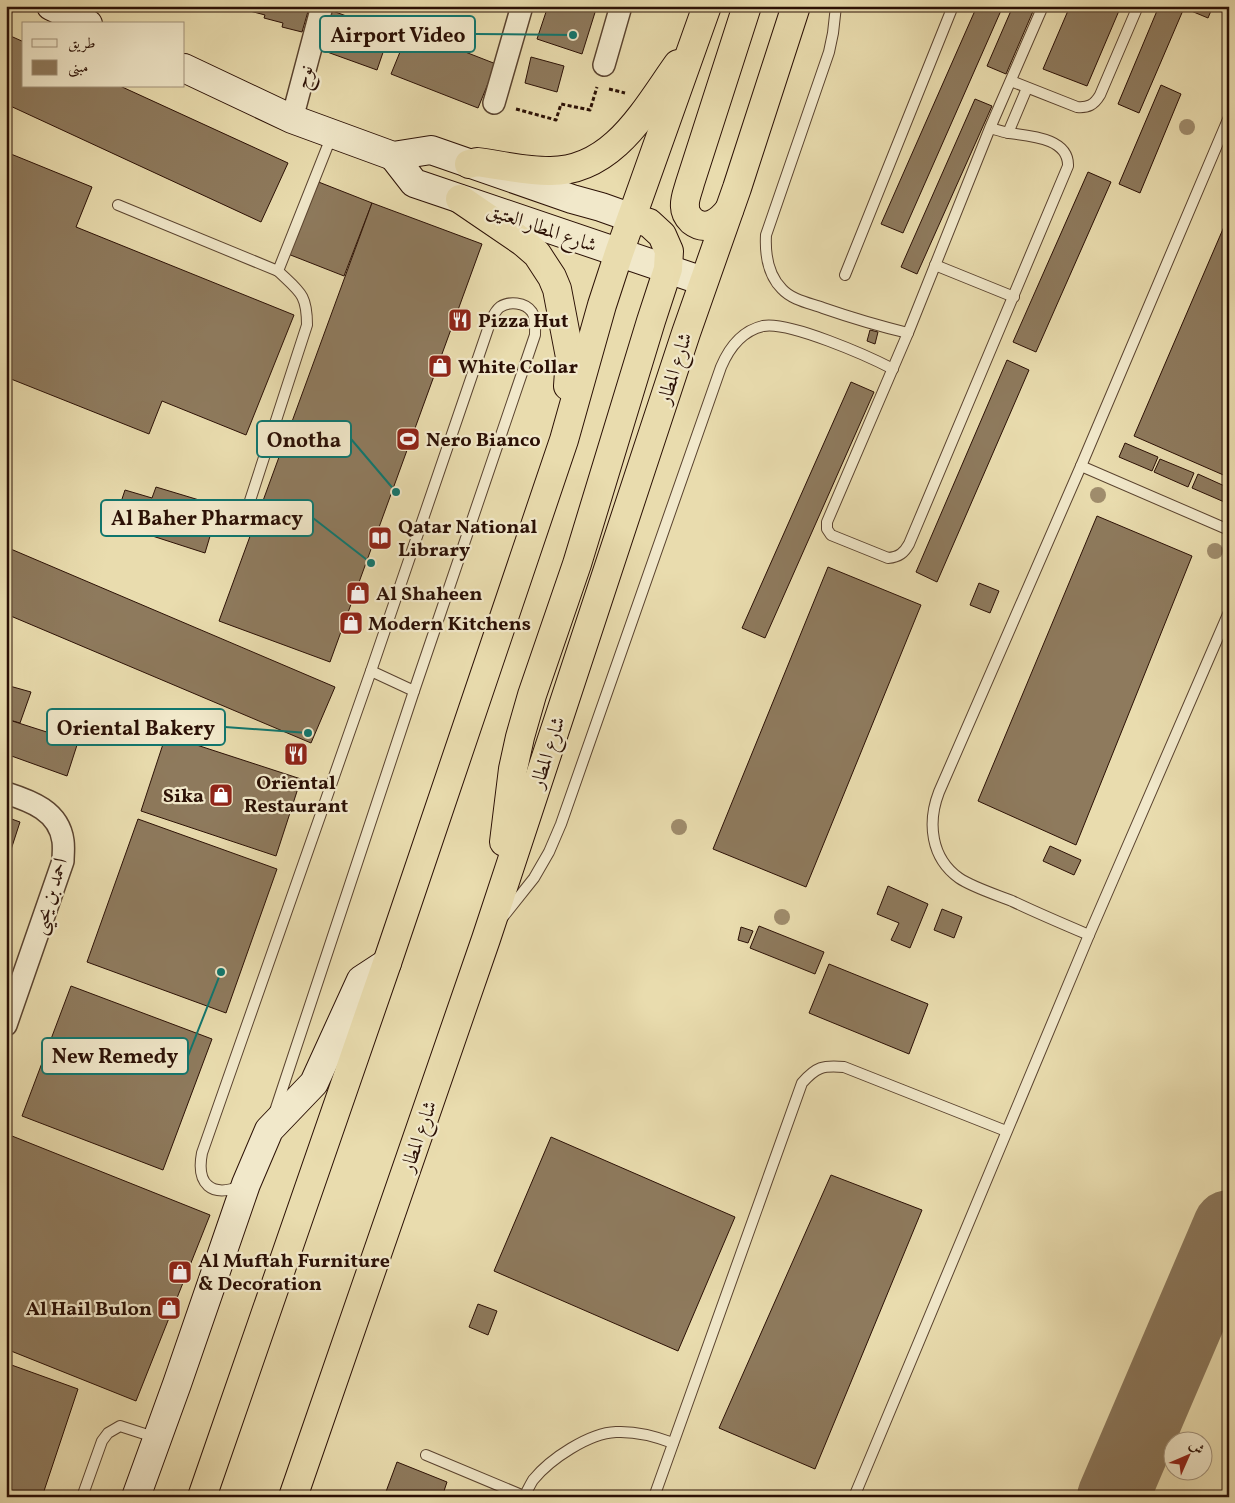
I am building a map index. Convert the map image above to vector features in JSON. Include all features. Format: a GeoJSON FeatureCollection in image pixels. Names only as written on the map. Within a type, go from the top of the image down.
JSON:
{"type":"FeatureCollection","features":[{"type":"Feature","properties":{"kind":"highway"},"geometry":{"type":"LineString","coordinates":[[202,1497],[388,963],[564,440],[602,305],[619,253],[707,6]]}},
{"type":"Feature","properties":{"kind":"highway"},"geometry":{"type":"LineString","coordinates":[[729,210],[716,222],[702,226],[688,217],[684,205],[747,6]]}},
{"type":"Feature","properties":{"kind":"highway","name":"شارع المطار"},"geometry":{"type":"LineString","coordinates":[[293,1497],[486,939],[703,281],[729,210],[796,6]]}},
{"type":"Feature","properties":{"kind":"highway"},"geometry":{"type":"LineString","coordinates":[[469,164],[477,162],[548,171],[582,166],[604,155],[628,133],[696,38]]}},
{"type":"Feature","properties":{"kind":"highway"},"geometry":{"type":"LineString","coordinates":[[460,199],[511,233],[536,254],[557,289],[570,357],[564,440]]}},
{"type":"Feature","properties":{"kind":"highway"},"geometry":{"type":"LineString","coordinates":[[486,939],[507,825],[513,769],[520,737],[532,695],[577,564],[668,269],[669,251],[662,235],[649,223],[632,218]]}},
{"type":"Feature","properties":{"kind":"street"},"geometry":{"type":"LineString","coordinates":[[51,6],[84,22]]}},
{"type":"Feature","properties":{"kind":"street","name":"نوح"},"geometry":{"type":"LineString","coordinates":[[292,118],[322,6]]}},
{"type":"Feature","properties":{"kind":"street"},"geometry":{"type":"LineString","coordinates":[[494,103],[522,6]]}},
{"type":"Feature","properties":{"kind":"street"},"geometry":{"type":"LineString","coordinates":[[604,65],[621,6]]}},
{"type":"Feature","properties":{"kind":"street","name":"شارع المطار العتيق"},"geometry":{"type":"LineString","coordinates":[[185,68],[292,118],[393,156],[431,150],[632,218]]}},
{"type":"Feature","properties":{"kind":"street","name":"شارع المطار العتيق"},"geometry":{"type":"LineString","coordinates":[[393,156],[414,182],[703,281]]}},
{"type":"Feature","properties":{"kind":"street","name":"احمد بن يحيى"},"geometry":{"type":"LineString","coordinates":[[6,792],[30,800],[45,810],[57,824],[63,841],[63,862],[6,1025]]}},
{"type":"Feature","properties":{"kind":"street"},"geometry":{"type":"LineString","coordinates":[[136,1497],[246,1184],[269,1130],[314,1082],[361,980],[388,963]]}},
{"type":"Feature","properties":{"kind":"lane"},"geometry":{"type":"LineString","coordinates":[[6,13],[9,6]]}},
{"type":"Feature","properties":{"kind":"lane"},"geometry":{"type":"LineString","coordinates":[[836,6],[829,52],[766,235],[765,254],[771,273],[782,289],[797,299],[867,323],[908,333]]}},
{"type":"Feature","properties":{"kind":"lane"},"geometry":{"type":"LineString","coordinates":[[845,275],[953,6]]}},
{"type":"Feature","properties":{"kind":"lane"},"geometry":{"type":"LineString","coordinates":[[990,128],[1042,139],[1058,145],[1063,149],[1068,160],[1068,166],[908,544],[904,552],[897,557],[888,558],[831,535],[827,529],[827,522],[908,333],[990,128],[1042,6]]}},
{"type":"Feature","properties":{"kind":"lane"},"geometry":{"type":"LineString","coordinates":[[1011,81],[1077,107],[1091,106],[1100,95],[1138,6]]}},
{"type":"Feature","properties":{"kind":"lane"},"geometry":{"type":"LineString","coordinates":[[1008,133],[1027,88]]}},
{"type":"Feature","properties":{"kind":"lane"},"geometry":{"type":"LineString","coordinates":[[1089,935],[960,878],[941,859],[934,840],[932,816],[939,792],[1081,466],[1229,117]]}},
{"type":"Feature","properties":{"kind":"lane"},"geometry":{"type":"LineString","coordinates":[[278,271],[333,134]]}},
{"type":"Feature","properties":{"kind":"lane"},"geometry":{"type":"LineString","coordinates":[[118,205],[278,271],[300,292],[307,306],[307,326],[245,516]]}},
{"type":"Feature","properties":{"kind":"lane"},"geometry":{"type":"LineString","coordinates":[[936,265],[1014,297]]}},
{"type":"Feature","properties":{"kind":"lane"},"geometry":{"type":"LineString","coordinates":[[246,1184],[228,1191],[216,1190],[208,1186],[202,1178],[199,1167],[202,1154],[371,671],[491,320],[498,308],[511,304],[523,305],[533,312],[535,335],[414,691],[269,1130]]}},
{"type":"Feature","properties":{"kind":"lane"},"geometry":{"type":"LineString","coordinates":[[486,939],[534,878],[549,852],[561,824],[721,367],[730,348],[745,334],[763,326],[784,327],[857,351],[893,369]]}},
{"type":"Feature","properties":{"kind":"lane"},"geometry":{"type":"LineString","coordinates":[[1081,466],[1229,530]]}},
{"type":"Feature","properties":{"kind":"lane"},"geometry":{"type":"LineString","coordinates":[[854,1497],[1006,1130],[1229,612]]}},
{"type":"Feature","properties":{"kind":"lane"},"geometry":{"type":"LineString","coordinates":[[371,671],[414,691]]}},
{"type":"Feature","properties":{"kind":"lane"},"geometry":{"type":"LineString","coordinates":[[654,1497],[802,1083],[813,1071],[828,1065],[844,1067],[1006,1130]]}},
{"type":"Feature","properties":{"kind":"lane"},"geometry":{"type":"LineString","coordinates":[[82,1497],[102,1441],[108,1433],[120,1426],[157,1438]]}},
{"type":"Feature","properties":{"kind":"lane"},"geometry":{"type":"LineString","coordinates":[[426,1455],[524,1496],[533,1480],[546,1467],[578,1444],[600,1435],[616,1432],[651,1435],[673,1443]]}},
{"type":"Feature","properties":{"kind":"path"},"geometry":{"type":"LineString","coordinates":[[494,103],[556,120],[561,104],[590,110],[598,86]]}},
{"type":"Feature","properties":{"kind":"path"},"geometry":{"type":"LineString","coordinates":[[607,88],[652,100]]}},
{"type":"Feature","properties":{"kind":"building"},"geometry":{"type":"Polygon","coordinates":[[[244,6],[313,6],[309,8],[302,32],[282,27],[283,23],[264,18],[265,15],[246,10],[247,7],[244,6]]]}},
{"type":"Feature","properties":{"kind":"building"},"geometry":{"type":"Polygon","coordinates":[[[548,6],[597,6],[582,54],[537,39],[548,6]]]}},
{"type":"Feature","properties":{"kind":"building"},"geometry":{"type":"Polygon","coordinates":[[[977,6],[1003,6],[903,233],[881,224],[977,6]]]}},
{"type":"Feature","properties":{"kind":"building"},"geometry":{"type":"Polygon","coordinates":[[[1013,6],[1029,6],[1034,9],[1006,74],[987,66],[1013,6]]]}},
{"type":"Feature","properties":{"kind":"building"},"geometry":{"type":"Polygon","coordinates":[[[1070,6],[1121,6],[1087,86],[1043,69],[1070,6]]]}},
{"type":"Feature","properties":{"kind":"building"},"geometry":{"type":"Polygon","coordinates":[[[1159,6],[1213,6],[1208,18],[1184,8],[1139,113],[1118,104],[1159,6]]]}},
{"type":"Feature","properties":{"kind":"building"},"geometry":{"type":"Polygon","coordinates":[[[330,10],[390,32],[377,70],[316,48],[330,10]]]}},
{"type":"Feature","properties":{"kind":"building"},"geometry":{"type":"Polygon","coordinates":[[[409,30],[496,64],[478,108],[391,74],[409,30]]]}},
{"type":"Feature","properties":{"kind":"building"},"geometry":{"type":"Polygon","coordinates":[[[6,34],[22,41],[22,88],[124,88],[288,163],[261,222],[6,104],[6,34]]]}},
{"type":"Feature","properties":{"kind":"building"},"geometry":{"type":"Polygon","coordinates":[[[531,57],[564,66],[557,92],[525,83],[531,57]]]}},
{"type":"Feature","properties":{"kind":"building"},"geometry":{"type":"Polygon","coordinates":[[[1161,85],[1181,94],[1140,193],[1119,184],[1161,85]]]}},
{"type":"Feature","properties":{"kind":"building"},"geometry":{"type":"Polygon","coordinates":[[[975,99],[992,106],[917,274],[901,267],[975,99]]]}},
{"type":"Feature","properties":{"kind":"building"},"geometry":{"type":"Polygon","coordinates":[[[6,152],[92,187],[76,227],[294,315],[246,435],[162,401],[149,434],[6,377],[6,152]]]}},
{"type":"Feature","properties":{"kind":"building"},"geometry":{"type":"Polygon","coordinates":[[[1088,172],[1111,182],[1036,352],[1013,342],[1088,172]]]}},
{"type":"Feature","properties":{"kind":"building"},"geometry":{"type":"Polygon","coordinates":[[[316,181],[372,203],[344,276],[288,254],[316,181]]]}},
{"type":"Feature","properties":{"kind":"building"},"geometry":{"type":"Polygon","coordinates":[[[372,203],[482,244],[330,662],[219,621],[372,203]]]}},
{"type":"Feature","properties":{"kind":"building"},"geometry":{"type":"Polygon","coordinates":[[[1229,215],[1229,475],[1228,477],[1134,436],[1229,215]]]}},
{"type":"Feature","properties":{"kind":"building"},"geometry":{"type":"Polygon","coordinates":[[[870,330],[878,332],[875,344],[867,341],[870,330]]]}},
{"type":"Feature","properties":{"kind":"building"},"geometry":{"type":"Polygon","coordinates":[[[1007,360],[1029,370],[937,582],[916,572],[1007,360]]]}},
{"type":"Feature","properties":{"kind":"building"},"geometry":{"type":"Polygon","coordinates":[[[851,382],[874,392],[765,638],[742,628],[851,382]]]}},
{"type":"Feature","properties":{"kind":"building"},"geometry":{"type":"Polygon","coordinates":[[[1125,443],[1158,457],[1152,471],[1119,457],[1125,443]]]}},
{"type":"Feature","properties":{"kind":"building"},"geometry":{"type":"Polygon","coordinates":[[[1160,459],[1194,473],[1188,487],[1154,472],[1160,459]]]}},
{"type":"Feature","properties":{"kind":"building"},"geometry":{"type":"Polygon","coordinates":[[[1198,474],[1229,488],[1229,504],[1192,488],[1198,474]]]}},
{"type":"Feature","properties":{"kind":"building"},"geometry":{"type":"Polygon","coordinates":[[[156,487],[219,506],[205,553],[140,532],[146,513],[120,505],[125,490],[152,498],[156,487]]]}},
{"type":"Feature","properties":{"kind":"building"},"geometry":{"type":"Polygon","coordinates":[[[1097,516],[1192,556],[1076,845],[978,801],[1097,516]]]}},
{"type":"Feature","properties":{"kind":"building"},"geometry":{"type":"Polygon","coordinates":[[[6,547],[335,687],[311,743],[6,614],[6,547]]]}},
{"type":"Feature","properties":{"kind":"building"},"geometry":{"type":"Polygon","coordinates":[[[828,567],[921,605],[806,887],[713,849],[828,567]]]}},
{"type":"Feature","properties":{"kind":"building"},"geometry":{"type":"Polygon","coordinates":[[[979,583],[999,591],[990,613],[970,605],[979,583]]]}},
{"type":"Feature","properties":{"kind":"building"},"geometry":{"type":"Polygon","coordinates":[[[6,685],[31,692],[20,723],[6,719],[6,685]]]}},
{"type":"Feature","properties":{"kind":"building"},"geometry":{"type":"Polygon","coordinates":[[[6,719],[78,742],[67,776],[6,754],[6,719]]]}},
{"type":"Feature","properties":{"kind":"building","name":"Sika"},"geometry":{"type":"Polygon","coordinates":[[[166,735],[301,779],[276,856],[141,811],[166,735]]]}},
{"type":"Feature","properties":{"kind":"building"},"geometry":{"type":"Polygon","coordinates":[[[6,817],[20,822],[6,865],[6,817]]]}},
{"type":"Feature","properties":{"kind":"building"},"geometry":{"type":"Polygon","coordinates":[[[138,819],[277,869],[226,1013],[87,962],[138,819]]]}},
{"type":"Feature","properties":{"kind":"building"},"geometry":{"type":"Polygon","coordinates":[[[1050,846],[1081,860],[1074,875],[1043,861],[1050,846]]]}},
{"type":"Feature","properties":{"kind":"building"},"geometry":{"type":"Polygon","coordinates":[[[888,886],[928,904],[910,948],[891,940],[899,923],[877,914],[888,886]]]}},
{"type":"Feature","properties":{"kind":"building"},"geometry":{"type":"Polygon","coordinates":[[[942,909],[962,917],[954,938],[934,930],[942,909]]]}},
{"type":"Feature","properties":{"kind":"building"},"geometry":{"type":"Polygon","coordinates":[[[759,926],[824,952],[815,974],[750,948],[759,926]]]}},
{"type":"Feature","properties":{"kind":"building"},"geometry":{"type":"Polygon","coordinates":[[[741,927],[753,931],[748,943],[738,940],[741,927]]]}},
{"type":"Feature","properties":{"kind":"building"},"geometry":{"type":"Polygon","coordinates":[[[829,964],[928,1004],[909,1054],[809,1013],[829,964]]]}},
{"type":"Feature","properties":{"kind":"building"},"geometry":{"type":"Polygon","coordinates":[[[71,986],[212,1039],[163,1170],[22,1116],[71,986]]]}},
{"type":"Feature","properties":{"kind":"building"},"geometry":{"type":"Polygon","coordinates":[[[7,1134],[210,1215],[136,1401],[6,1349],[7,1134]]]}},
{"type":"Feature","properties":{"kind":"building"},"geometry":{"type":"Polygon","coordinates":[[[551,1137],[735,1217],[678,1351],[494,1271],[551,1137]]]}},
{"type":"Feature","properties":{"kind":"building"},"geometry":{"type":"Polygon","coordinates":[[[831,1175],[922,1210],[815,1469],[719,1428],[831,1175]]]}},
{"type":"Feature","properties":{"kind":"building"},"geometry":{"type":"Polygon","coordinates":[[[478,1304],[497,1311],[488,1335],[469,1327],[478,1304]]]}},
{"type":"Feature","properties":{"kind":"building"},"geometry":{"type":"Polygon","coordinates":[[[6,1363],[78,1389],[42,1497],[6,1497],[6,1363]]]}},
{"type":"Feature","properties":{"kind":"building"},"geometry":{"type":"Polygon","coordinates":[[[397,1462],[447,1482],[442,1497],[384,1497],[397,1462]]]}},
{"type":"Feature","properties":{"kind":"taxiway"},"geometry":{"type":"LineString","coordinates":[[1113,1497],[1229,1226]]}},
{"type":"Feature","properties":{"kind":"place","name":"Airport Video"},"geometry":{"type":"Point","coordinates":[573,35]}},
{"type":"Feature","properties":{"kind":"place","name":"Pizza Hut"},"geometry":{"type":"Point","coordinates":[460,320]}},
{"type":"Feature","properties":{"kind":"place","name":"White Collar"},"geometry":{"type":"Point","coordinates":[440,366]}},
{"type":"Feature","properties":{"kind":"place","name":"Nero Bianco"},"geometry":{"type":"Point","coordinates":[408,439]}},
{"type":"Feature","properties":{"kind":"place","name":"Onotha"},"geometry":{"type":"Point","coordinates":[396,492]}},
{"type":"Feature","properties":{"kind":"place","name":"Qatar National Library"},"geometry":{"type":"Point","coordinates":[380,538]}},
{"type":"Feature","properties":{"kind":"place","name":"Al Baher Pharmacy"},"geometry":{"type":"Point","coordinates":[371,563]}},
{"type":"Feature","properties":{"kind":"place","name":"Al Shaheen"},"geometry":{"type":"Point","coordinates":[358,593]}},
{"type":"Feature","properties":{"kind":"place","name":"Modern Kitchens"},"geometry":{"type":"Point","coordinates":[351,623]}},
{"type":"Feature","properties":{"kind":"place","name":"Oriental Bakery"},"geometry":{"type":"Point","coordinates":[308,733]}},
{"type":"Feature","properties":{"kind":"place","name":"Oriental Restaurant"},"geometry":{"type":"Point","coordinates":[296,754]}},
{"type":"Feature","properties":{"kind":"place","name":"Sika"},"geometry":{"type":"Point","coordinates":[221,795]}},
{"type":"Feature","properties":{"kind":"place","name":"New Remedy"},"geometry":{"type":"Point","coordinates":[221,972]}},
{"type":"Feature","properties":{"kind":"place","name":"Al Muftah Furniture & Decoration"},"geometry":{"type":"Point","coordinates":[180,1272]}},
{"type":"Feature","properties":{"kind":"place","name":"Al Hail Bulon"},"geometry":{"type":"Point","coordinates":[169,1308]}}]}
